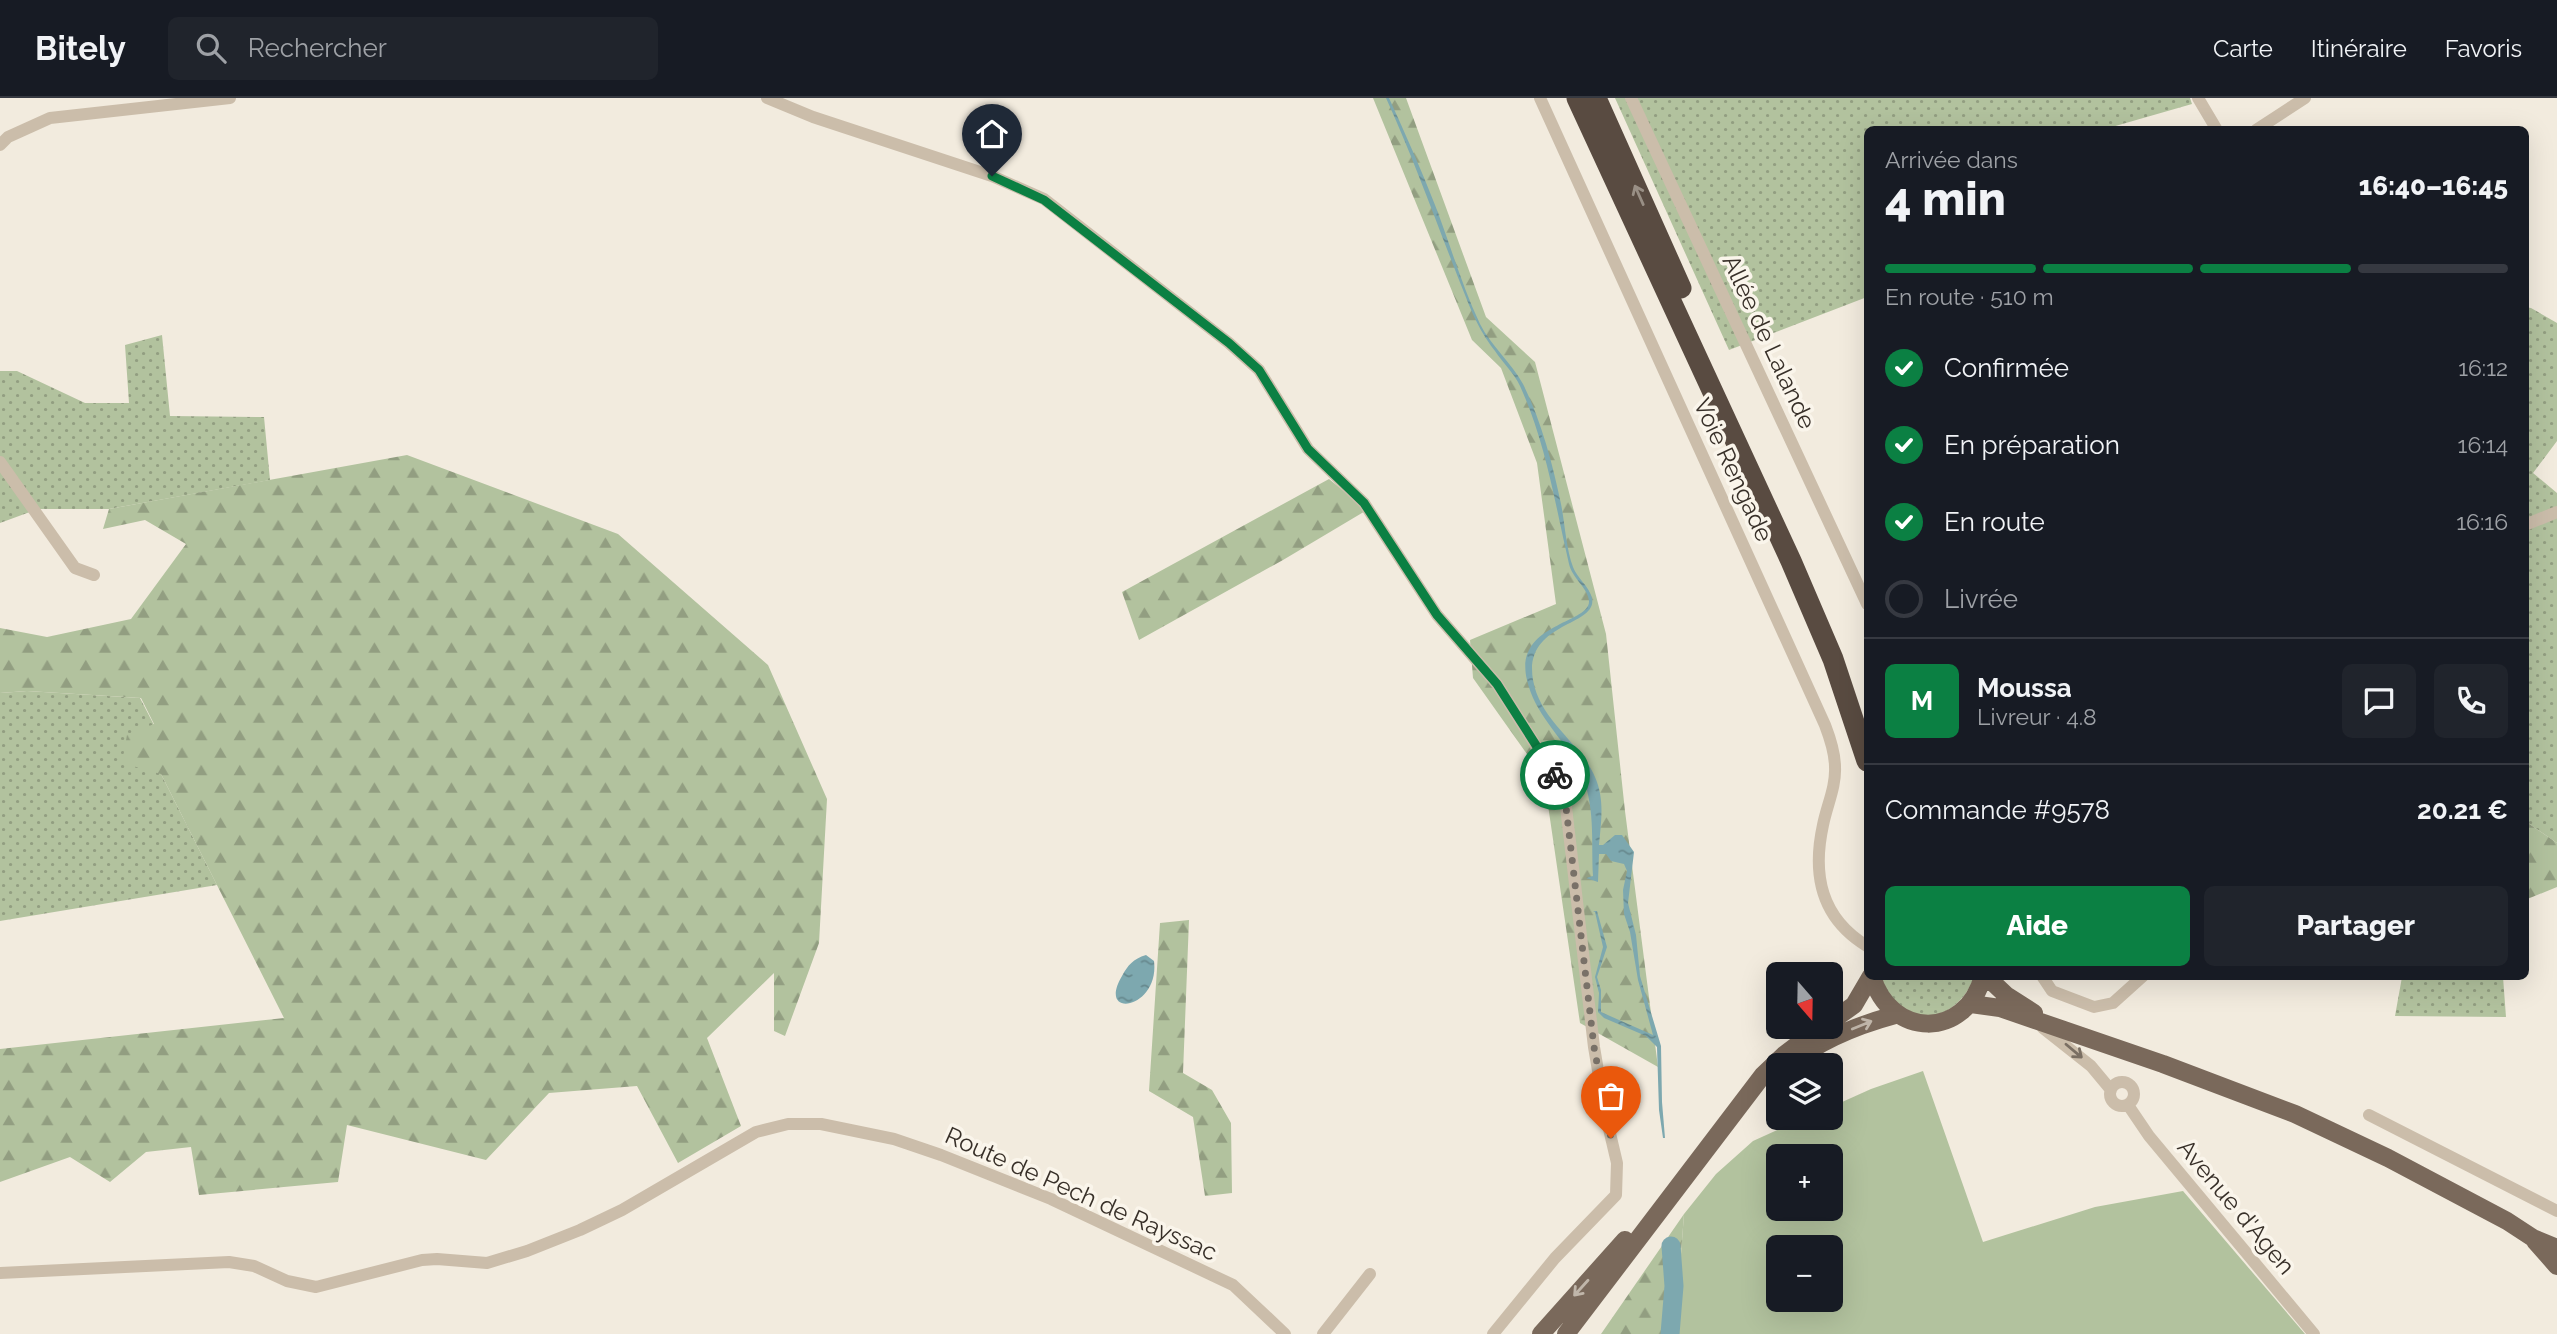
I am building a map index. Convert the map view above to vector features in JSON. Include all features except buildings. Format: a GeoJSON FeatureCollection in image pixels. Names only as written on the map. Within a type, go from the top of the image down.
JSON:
{"type":"FeatureCollection","features":[{"type":"Feature","properties":{"kind":"highway"},"geometry":{"type":"LineString","coordinates":[[1577,98],[1807,596],[1849,702],[1864,751]]}},
{"type":"Feature","properties":{"kind":"highway"},"geometry":{"type":"LineString","coordinates":[[1596,98],[1830,615],[1864,712]]}},
{"type":"Feature","properties":{"kind":"main road"},"geometry":{"type":"LineString","coordinates":[[1843,1012],[1854,1005],[1870,980]]}},
{"type":"Feature","properties":{"kind":"main road"},"geometry":{"type":"LineString","coordinates":[[1873,980],[1880,998],[1895,1015],[1911,1022],[1929,1024],[1946,1021],[1959,1014],[1971,1004],[1983,980]]}},
{"type":"Feature","properties":{"kind":"main road"},"geometry":{"type":"LineString","coordinates":[[1989,980],[2006,995],[2061,1030]]}},
{"type":"Feature","properties":{"kind":"main road"},"geometry":{"type":"LineString","coordinates":[[1971,1004],[2000,1008],[2295,1114],[2400,1164],[2507,1221],[2533,1238],[2557,1248]]}},
{"type":"Feature","properties":{"kind":"main road"},"geometry":{"type":"LineString","coordinates":[[1808,1053],[1827,1040],[1867,1022],[1895,1015]]}},
{"type":"Feature","properties":{"kind":"main road"},"geometry":{"type":"LineString","coordinates":[[1566,1334],[1763,1075],[1804,1040]]}},
{"type":"Feature","properties":{"kind":"main road"},"geometry":{"type":"LineString","coordinates":[[1737,1110],[1766,1085]]}},
{"type":"Feature","properties":{"kind":"main road"},"geometry":{"type":"LineString","coordinates":[[1541,1334],[1693,1165]]}},
{"type":"Feature","properties":{"kind":"main road"},"geometry":{"type":"LineString","coordinates":[[2533,1238],[2557,1266]]}},
{"type":"Feature","properties":{"kind":"street"},"geometry":{"type":"LineString","coordinates":[[0,145],[9,136],[50,118],[230,98]]}},
{"type":"Feature","properties":{"kind":"street"},"geometry":{"type":"LineString","coordinates":[[768,98],[813,117],[992,176],[1044,200],[1229,343],[1259,370],[1308,449],[1364,503],[1437,615],[1497,684],[1561,785],[1566,807],[1594,1047],[1617,1163],[1616,1195],[1555,1258],[1493,1334]]}},
{"type":"Feature","properties":{"kind":"street","name":"Voie Rengade"},"geometry":{"type":"LineString","coordinates":[[1540,98],[1825,725],[1832,744],[1835,767],[1833,789],[1818,854],[1820,884],[1834,918],[1842,928],[1864,944]]}},
{"type":"Feature","properties":{"kind":"street","name":"Allée de Lalande"},"geometry":{"type":"LineString","coordinates":[[1631,98],[1864,598]]}},
{"type":"Feature","properties":{"kind":"street"},"geometry":{"type":"LineString","coordinates":[[2198,98],[2215,126]]}},
{"type":"Feature","properties":{"kind":"street"},"geometry":{"type":"LineString","coordinates":[[2262,126],[2305,98]]}},
{"type":"Feature","properties":{"kind":"street"},"geometry":{"type":"LineString","coordinates":[[0,462],[75,568],[94,575]]}},
{"type":"Feature","properties":{"kind":"street"},"geometry":{"type":"LineString","coordinates":[[2529,524],[2557,512]]}},
{"type":"Feature","properties":{"kind":"street"},"geometry":{"type":"LineString","coordinates":[[2045,980],[2052,991],[2094,1007],[2113,1003],[2139,980]]}},
{"type":"Feature","properties":{"kind":"street"},"geometry":{"type":"LineString","coordinates":[[2031,1019],[2091,1066],[2111,1090],[2111,1098],[2116,1104],[2128,1105],[2134,1097],[2132,1087],[2123,1082],[2111,1090]]}},
{"type":"Feature","properties":{"kind":"street","name":"Avenue d'Agen"},"geometry":{"type":"LineString","coordinates":[[2128,1105],[2149,1136],[2314,1334]]}},
{"type":"Feature","properties":{"kind":"street"},"geometry":{"type":"LineString","coordinates":[[2369,1115],[2557,1211]]}},
{"type":"Feature","properties":{"kind":"street","name":"Route de Pech de Rayssac"},"geometry":{"type":"LineString","coordinates":[[0,1273],[229,1262],[254,1266],[300,1285],[316,1287],[422,1260],[487,1263],[527,1251],[622,1210],[756,1132],[803,1123],[894,1139],[942,1155],[1051,1199],[1233,1284],[1285,1334]]}},
{"type":"Feature","properties":{"kind":"street"},"geometry":{"type":"LineString","coordinates":[[1324,1334],[1370,1274]]}},
{"type":"Feature","properties":{"kind":"green space"},"geometry":{"type":"Polygon","coordinates":[[[1373,98],[1406,98],[1486,317],[1535,362],[1606,634],[1625,811],[1658,1067],[1580,1023],[1544,778],[1473,678],[1470,640],[1556,604],[1537,463],[1501,368],[1472,340],[1373,98]]]}},
{"type":"Feature","properties":{"kind":"green space"},"geometry":{"type":"Polygon","coordinates":[[[1615,98],[2190,98],[2192,104],[2115,126],[1864,126],[1864,298],[1729,350],[1615,98]]]}},
{"type":"Feature","properties":{"kind":"green space"},"geometry":{"type":"Polygon","coordinates":[[[2529,308],[2557,323],[2557,441],[2533,473],[2557,493],[2557,843],[2529,824],[2529,308]]]}},
{"type":"Feature","properties":{"kind":"green space"},"geometry":{"type":"Polygon","coordinates":[[[162,335],[170,416],[264,417],[270,480],[109,509],[38,509],[0,523],[0,371],[17,371],[85,403],[129,403],[125,345],[162,335]]]}},
{"type":"Feature","properties":{"kind":"green space"},"geometry":{"type":"Polygon","coordinates":[[[407,455],[618,534],[768,665],[827,799],[819,943],[785,1036],[774,1031],[774,973],[707,1038],[741,1126],[678,1163],[637,1086],[549,1093],[486,1160],[347,1125],[338,1182],[199,1195],[191,1147],[146,1152],[110,1182],[70,1157],[0,1182],[0,1049],[284,1018],[161,774],[122,763],[127,735],[154,724],[141,698],[27,691],[0,693],[0,628],[47,637],[131,619],[186,544],[145,520],[103,529],[109,509],[407,455]]]}},
{"type":"Feature","properties":{"kind":"green space"},"geometry":{"type":"Polygon","coordinates":[[[1329,479],[1367,510],[1139,640],[1122,592],[1329,479]]]}},
{"type":"Feature","properties":{"kind":"green space"},"geometry":{"type":"Polygon","coordinates":[[[27,691],[140,698],[154,725],[161,774],[217,885],[0,921],[0,693],[27,691]]]}},
{"type":"Feature","properties":{"kind":"green space"},"geometry":{"type":"Polygon","coordinates":[[[2529,824],[2557,843],[2557,887],[2529,898],[2529,824]]]}},
{"type":"Feature","properties":{"kind":"green space"},"geometry":{"type":"Polygon","coordinates":[[[1189,920],[1183,1073],[1212,1090],[1231,1123],[1232,1193],[1205,1196],[1193,1117],[1149,1091],[1160,923],[1189,920]]]}},
{"type":"Feature","properties":{"kind":"green space"},"geometry":{"type":"Polygon","coordinates":[[[1882,980],[1972,980],[1961,1000],[1951,1008],[1929,1016],[1905,1010],[1887,993],[1882,980]]]}},
{"type":"Feature","properties":{"kind":"green space"},"geometry":{"type":"Polygon","coordinates":[[[2401,980],[2503,980],[2506,1017],[2395,1016],[2401,980]]]}},
{"type":"Feature","properties":{"kind":"green space"},"geometry":{"type":"Polygon","coordinates":[[[1923,1071],[1983,1242],[2095,1207],[2183,1191],[2305,1334],[1675,1334],[1684,1214],[1716,1174],[1753,1141],[1777,1130],[1843,1130],[1843,1102],[1923,1071]]]}},
{"type":"Feature","properties":{"kind":"green space"},"geometry":{"type":"Polygon","coordinates":[[[1684,1214],[1675,1334],[1601,1334],[1684,1214]]]}},
{"type":"Feature","properties":{"kind":"water"},"geometry":{"type":"Polygon","coordinates":[[[1386,98],[1389,98],[1424,178],[1480,324],[1518,376],[1529,398],[1554,474],[1571,560],[1592,598],[1591,607],[1584,615],[1549,636],[1539,646],[1533,661],[1533,680],[1544,708],[1580,753],[1595,777],[1601,802],[1599,845],[1603,845],[1615,835],[1622,835],[1634,852],[1628,903],[1636,935],[1640,976],[1661,1046],[1665,1138],[1659,1110],[1657,1047],[1646,1036],[1604,1018],[1598,1012],[1599,993],[1595,977],[1603,947],[1593,911],[1597,911],[1607,947],[1597,977],[1601,990],[1601,1012],[1653,1035],[1624,914],[1623,890],[1627,871],[1624,864],[1611,861],[1606,854],[1599,854],[1598,882],[1586,878],[1593,876],[1592,823],[1585,784],[1574,759],[1543,716],[1527,680],[1526,661],[1531,647],[1541,636],[1586,609],[1588,596],[1569,564],[1549,474],[1529,408],[1518,381],[1487,340],[1474,317],[1386,98]]]}},
{"type":"Feature","properties":{"kind":"water"},"geometry":{"type":"Polygon","coordinates":[[[1146,955],[1154,961],[1153,977],[1148,990],[1130,1003],[1122,1003],[1117,999],[1116,990],[1122,976],[1131,963],[1146,955]]]}},
{"type":"Feature","properties":{"kind":"waterway"},"geometry":{"type":"LineString","coordinates":[[1670,1334],[1674,1286],[1671,1246]]}},
{"type":"Feature","properties":{"kind":"way so far"},"geometry":{"type":"LineString","coordinates":[[1555,775],[1561,785],[1566,807],[1594,1047],[1611,1138]]}},
{"type":"Feature","properties":{"kind":"route"},"geometry":{"type":"LineString","coordinates":[[992,176],[1044,200],[1229,343],[1259,370],[1308,449],[1364,503],[1437,615],[1497,684],[1555,775]]}}]}
